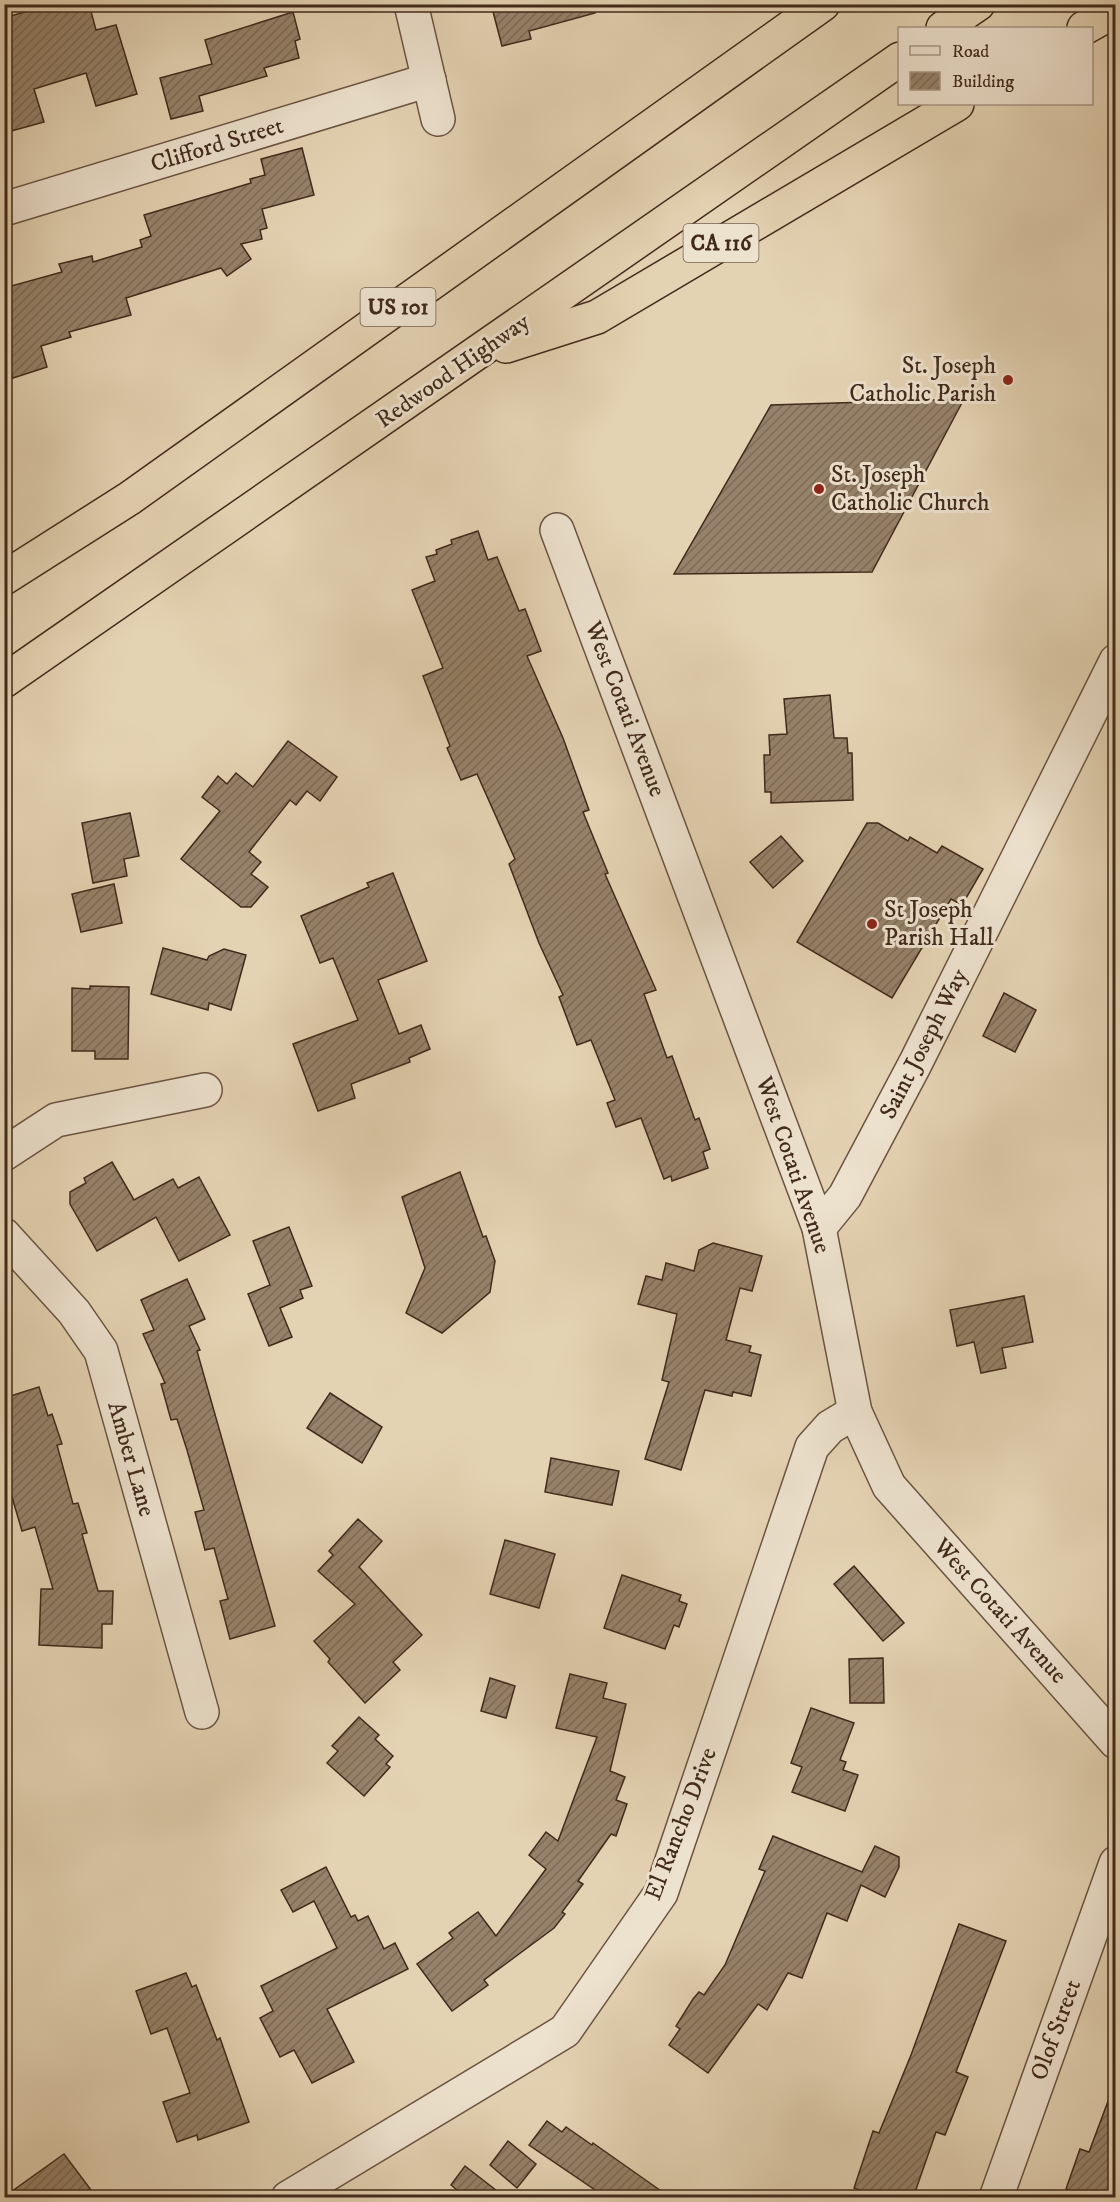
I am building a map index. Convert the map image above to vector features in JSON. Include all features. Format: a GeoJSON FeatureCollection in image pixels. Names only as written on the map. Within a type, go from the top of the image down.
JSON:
{"type":"FeatureCollection","features":[{"type":"Feature","properties":{"kind":"highway"},"geometry":{"type":"LineString","coordinates":[[788,30],[815,4]]}},
{"type":"Feature","properties":{"kind":"highway","name":"US 101"},"geometry":{"type":"LineString","coordinates":[[4,578],[130,498],[823,4]]}},
{"type":"Feature","properties":{"kind":"highway"},"geometry":{"type":"LineString","coordinates":[[945,27],[978,4]]}},
{"type":"Feature","properties":{"kind":"highway"},"geometry":{"type":"LineString","coordinates":[[1086,27],[1116,10]]}},
{"type":"Feature","properties":{"kind":"highway","name":"Redwood Highway"},"geometry":{"type":"LineString","coordinates":[[4,681],[898,60]]}},
{"type":"Feature","properties":{"kind":"highway","name":"CA 116"},"geometry":{"type":"LineString","coordinates":[[473,357],[597,317],[955,105]]}},
{"type":"Feature","properties":{"kind":"street"},"geometry":{"type":"LineString","coordinates":[[411,4],[438,118]]}},
{"type":"Feature","properties":{"kind":"street","name":"Clifford Street"},"geometry":{"type":"LineString","coordinates":[[4,209],[429,80]]}},
{"type":"Feature","properties":{"kind":"street","name":"West Cotati Avenue"},"geometry":{"type":"LineString","coordinates":[[557,530],[819,1228],[855,1412],[889,1486],[1116,1742]]}},
{"type":"Feature","properties":{"kind":"street","name":"Saint Joseph Way"},"geometry":{"type":"LineString","coordinates":[[819,1228],[845,1196],[909,1074],[1116,662]]}},
{"type":"Feature","properties":{"kind":"street"},"geometry":{"type":"LineString","coordinates":[[4,1154],[56,1120],[205,1090]]}},
{"type":"Feature","properties":{"kind":"street","name":"Amber Lane"},"geometry":{"type":"LineString","coordinates":[[4,1235],[74,1312],[101,1351],[202,1712]]}},
{"type":"Feature","properties":{"kind":"street","name":"El Rancho Drive"},"geometry":{"type":"LineString","coordinates":[[288,2198],[565,2031],[661,1893],[812,1447],[830,1427],[855,1412]]}},
{"type":"Feature","properties":{"kind":"street","name":"Olof Street"},"geometry":{"type":"LineString","coordinates":[[996,2198],[1116,1863]]}},
{"type":"Feature","properties":{"kind":"building"},"geometry":{"type":"Polygon","coordinates":[[[51,4],[89,4],[96,30],[116,25],[137,94],[96,106],[86,73],[34,89],[44,122],[4,133],[4,18],[51,4]]]}},
{"type":"Feature","properties":{"kind":"building"},"geometry":{"type":"Polygon","coordinates":[[[491,4],[594,4],[595,13],[529,31],[531,39],[502,46],[491,4]]]}},
{"type":"Feature","properties":{"kind":"building"},"geometry":{"type":"Polygon","coordinates":[[[293,12],[300,39],[295,41],[299,58],[264,68],[267,76],[199,96],[203,111],[171,119],[160,78],[212,64],[205,40],[293,12]]]}},
{"type":"Feature","properties":{"kind":"building"},"geometry":{"type":"Polygon","coordinates":[[[302,148],[314,195],[262,209],[267,228],[260,230],[262,239],[241,244],[251,259],[227,276],[221,268],[126,298],[131,315],[69,332],[71,337],[41,346],[47,367],[13,378],[4,350],[4,288],[62,272],[59,264],[92,256],[93,262],[142,247],[140,240],[151,236],[144,215],[251,183],[250,179],[265,175],[261,159],[302,148]]]}},
{"type":"Feature","properties":{"kind":"building","name":"St. Joseph Catholic Church"},"geometry":{"type":"Polygon","coordinates":[[[964,399],[872,572],[674,574],[771,405],[964,399]]]}},
{"type":"Feature","properties":{"kind":"building"},"geometry":{"type":"Polygon","coordinates":[[[478,531],[488,560],[497,557],[519,611],[525,609],[541,651],[527,656],[563,738],[589,810],[583,812],[608,873],[605,874],[656,990],[644,994],[667,1058],[672,1056],[695,1120],[699,1118],[710,1149],[703,1152],[708,1168],[672,1181],[671,1176],[664,1179],[641,1118],[616,1127],[607,1103],[615,1100],[591,1040],[577,1045],[559,997],[563,995],[539,943],[509,864],[515,859],[477,774],[461,780],[447,748],[450,746],[423,676],[443,668],[412,590],[435,581],[426,557],[437,554],[436,550],[452,544],[451,540],[478,531]]]}},
{"type":"Feature","properties":{"kind":"building"},"geometry":{"type":"Polygon","coordinates":[[[830,695],[834,738],[847,738],[848,753],[852,753],[853,800],[771,803],[771,792],[765,792],[764,755],[770,755],[769,735],[787,734],[784,699],[830,695]]]}},
{"type":"Feature","properties":{"kind":"building"},"geometry":{"type":"Polygon","coordinates":[[[288,741],[337,777],[320,801],[307,791],[296,805],[290,800],[249,852],[261,862],[251,874],[268,887],[251,907],[241,907],[181,859],[220,811],[202,797],[218,776],[227,784],[236,773],[253,787],[288,741]]]}},
{"type":"Feature","properties":{"kind":"building"},"geometry":{"type":"Polygon","coordinates":[[[130,813],[139,856],[124,859],[127,876],[93,883],[82,823],[130,813]]]}},
{"type":"Feature","properties":{"kind":"building","name":"St Joseph Parish Hall"},"geometry":{"type":"Polygon","coordinates":[[[867,823],[878,823],[908,841],[910,837],[937,853],[942,846],[983,869],[962,905],[951,899],[892,998],[797,942],[867,823]]]}},
{"type":"Feature","properties":{"kind":"building"},"geometry":{"type":"Polygon","coordinates":[[[781,836],[803,861],[773,888],[750,862],[781,836]]]}},
{"type":"Feature","properties":{"kind":"building"},"geometry":{"type":"Polygon","coordinates":[[[393,873],[427,961],[378,980],[399,1034],[421,1025],[430,1049],[409,1058],[410,1062],[351,1084],[355,1098],[318,1111],[293,1044],[358,1020],[333,958],[320,963],[301,916],[369,887],[367,883],[393,873]]]}},
{"type":"Feature","properties":{"kind":"building"},"geometry":{"type":"Polygon","coordinates":[[[114,884],[122,923],[81,932],[72,894],[114,884]]]}},
{"type":"Feature","properties":{"kind":"building"},"geometry":{"type":"Polygon","coordinates":[[[163,948],[207,960],[209,956],[224,949],[246,955],[231,1010],[209,1003],[208,1010],[151,994],[163,948]]]}},
{"type":"Feature","properties":{"kind":"building"},"geometry":{"type":"Polygon","coordinates":[[[90,986],[129,987],[128,1059],[95,1059],[95,1051],[72,1051],[72,988],[90,989],[90,986]]]}},
{"type":"Feature","properties":{"kind":"building"},"geometry":{"type":"Polygon","coordinates":[[[1004,993],[1036,1010],[1015,1052],[983,1036],[1004,993]]]}},
{"type":"Feature","properties":{"kind":"building"},"geometry":{"type":"Polygon","coordinates":[[[112,1162],[134,1200],[173,1179],[178,1188],[199,1177],[230,1235],[179,1261],[156,1217],[97,1251],[70,1204],[70,1192],[86,1183],[84,1178],[112,1162]]]}},
{"type":"Feature","properties":{"kind":"building"},"geometry":{"type":"Polygon","coordinates":[[[460,1172],[483,1237],[486,1236],[495,1261],[490,1292],[442,1333],[406,1313],[425,1268],[402,1197],[460,1172]]]}},
{"type":"Feature","properties":{"kind":"building"},"geometry":{"type":"Polygon","coordinates":[[[289,1227],[312,1286],[300,1290],[303,1298],[280,1308],[292,1337],[269,1346],[248,1294],[270,1285],[253,1241],[289,1227]]]}},
{"type":"Feature","properties":{"kind":"building"},"geometry":{"type":"Polygon","coordinates":[[[713,1243],[762,1256],[752,1291],[740,1288],[726,1340],[751,1346],[749,1352],[761,1355],[751,1396],[733,1392],[732,1396],[705,1390],[681,1470],[645,1459],[669,1382],[662,1380],[677,1314],[638,1304],[646,1276],[662,1280],[666,1263],[694,1271],[699,1250],[713,1243]]]}},
{"type":"Feature","properties":{"kind":"building"},"geometry":{"type":"Polygon","coordinates":[[[187,1279],[205,1319],[189,1326],[200,1350],[197,1351],[275,1626],[230,1639],[220,1601],[228,1599],[214,1548],[205,1550],[195,1512],[204,1510],[187,1450],[177,1419],[171,1420],[161,1384],[165,1383],[143,1334],[154,1330],[141,1300],[187,1279]]]}},
{"type":"Feature","properties":{"kind":"building"},"geometry":{"type":"Polygon","coordinates":[[[1024,1296],[1033,1342],[1002,1348],[1006,1368],[981,1373],[974,1342],[957,1346],[950,1310],[1024,1296]]]}},
{"type":"Feature","properties":{"kind":"building"},"geometry":{"type":"Polygon","coordinates":[[[39,1387],[48,1416],[52,1414],[62,1444],[57,1445],[73,1504],[78,1503],[87,1533],[82,1534],[98,1591],[113,1591],[112,1624],[102,1624],[102,1648],[39,1645],[41,1589],[53,1589],[35,1527],[22,1531],[4,1470],[4,1449],[12,1447],[4,1421],[4,1398],[39,1387]]]}},
{"type":"Feature","properties":{"kind":"building"},"geometry":{"type":"Polygon","coordinates":[[[330,1393],[382,1427],[362,1463],[307,1428],[330,1393]]]}},
{"type":"Feature","properties":{"kind":"building"},"geometry":{"type":"Polygon","coordinates":[[[551,1458],[619,1471],[612,1505],[545,1492],[551,1458]]]}},
{"type":"Feature","properties":{"kind":"building"},"geometry":{"type":"Polygon","coordinates":[[[358,1519],[382,1541],[359,1567],[422,1635],[393,1662],[400,1670],[365,1703],[328,1662],[330,1659],[314,1641],[355,1604],[318,1571],[333,1555],[329,1551],[358,1519]]]}},
{"type":"Feature","properties":{"kind":"building"},"geometry":{"type":"Polygon","coordinates":[[[505,1540],[555,1554],[539,1608],[490,1594],[505,1540]]]}},
{"type":"Feature","properties":{"kind":"building"},"geometry":{"type":"Polygon","coordinates":[[[854,1566],[904,1623],[883,1641],[834,1584],[854,1566]]]}},
{"type":"Feature","properties":{"kind":"building"},"geometry":{"type":"Polygon","coordinates":[[[622,1575],[681,1595],[679,1601],[687,1604],[679,1627],[674,1625],[665,1649],[604,1628],[622,1575]]]}},
{"type":"Feature","properties":{"kind":"building"},"geometry":{"type":"Polygon","coordinates":[[[883,1658],[884,1703],[850,1703],[849,1659],[883,1658]]]}},
{"type":"Feature","properties":{"kind":"building"},"geometry":{"type":"Polygon","coordinates":[[[570,1674],[607,1683],[603,1698],[626,1704],[610,1771],[625,1777],[616,1800],[627,1804],[616,1836],[611,1834],[578,1881],[583,1884],[562,1912],[565,1914],[554,1928],[484,1980],[488,1985],[452,2011],[417,1964],[453,1938],[449,1933],[478,1912],[496,1936],[546,1869],[529,1855],[546,1832],[558,1841],[597,1737],[556,1728],[570,1674]]]}},
{"type":"Feature","properties":{"kind":"building"},"geometry":{"type":"Polygon","coordinates":[[[490,1678],[515,1686],[506,1718],[481,1711],[490,1678]]]}},
{"type":"Feature","properties":{"kind":"building"},"geometry":{"type":"Polygon","coordinates":[[[811,1708],[854,1723],[840,1760],[846,1762],[843,1770],[858,1775],[845,1811],[792,1792],[802,1767],[791,1763],[811,1708]]]}},
{"type":"Feature","properties":{"kind":"building"},"geometry":{"type":"Polygon","coordinates":[[[359,1717],[379,1735],[375,1739],[393,1756],[386,1764],[390,1767],[364,1796],[327,1763],[338,1751],[332,1746],[359,1717]]]}},
{"type":"Feature","properties":{"kind":"building"},"geometry":{"type":"Polygon","coordinates":[[[773,1836],[862,1872],[875,1846],[899,1857],[899,1867],[885,1897],[861,1885],[847,1921],[827,1913],[802,1978],[788,1973],[767,2010],[758,2004],[708,2073],[669,2045],[680,2029],[676,2026],[693,1999],[699,1992],[704,1995],[725,1965],[765,1871],[759,1869],[773,1836]]]}},
{"type":"Feature","properties":{"kind":"building"},"geometry":{"type":"Polygon","coordinates":[[[326,1867],[351,1917],[355,1915],[358,1921],[368,1916],[384,1949],[395,1943],[408,1969],[327,2009],[354,2062],[312,2083],[294,2050],[280,2057],[260,2018],[273,2011],[261,1986],[337,1948],[314,1901],[293,1912],[281,1890],[326,1867]]]}},
{"type":"Feature","properties":{"kind":"building"},"geometry":{"type":"Polygon","coordinates":[[[959,1924],[1006,1941],[956,2072],[968,2077],[945,2135],[936,2132],[913,2198],[882,2198],[854,2188],[873,2131],[879,2133],[911,2055],[959,1924]]]}},
{"type":"Feature","properties":{"kind":"building"},"geometry":{"type":"Polygon","coordinates":[[[186,1973],[192,1987],[196,1985],[217,2040],[220,2038],[249,2122],[198,2140],[197,2135],[177,2142],[163,2102],[190,2093],[167,2028],[151,2034],[136,1991],[186,1973]]]}},
{"type":"Feature","properties":{"kind":"building"},"geometry":{"type":"Polygon","coordinates":[[[1113,2088],[1116,2088],[1116,2198],[1090,2198],[1066,2189],[1080,2149],[1089,2152],[1113,2088]]]}},
{"type":"Feature","properties":{"kind":"building"},"geometry":{"type":"Polygon","coordinates":[[[547,2121],[562,2132],[566,2127],[592,2145],[593,2143],[671,2198],[607,2198],[529,2145],[547,2121]]]}},
{"type":"Feature","properties":{"kind":"building"},"geometry":{"type":"Polygon","coordinates":[[[508,2141],[536,2164],[517,2188],[490,2165],[508,2141]]]}},
{"type":"Feature","properties":{"kind":"building"},"geometry":{"type":"Polygon","coordinates":[[[64,2154],[97,2198],[4,2198],[4,2197],[64,2154]]]}},
{"type":"Feature","properties":{"kind":"building"},"geometry":{"type":"Polygon","coordinates":[[[465,2166],[506,2198],[466,2198],[451,2185],[465,2166]]]}},
{"type":"Feature","properties":{"kind":"place","name":"St. Joseph Catholic Parish"},"geometry":{"type":"Point","coordinates":[1008,380]}},
{"type":"Feature","properties":{"kind":"place","name":"St. Joseph Catholic Church"},"geometry":{"type":"Point","coordinates":[819,489]}},
{"type":"Feature","properties":{"kind":"place","name":"St Joseph Parish Hall"},"geometry":{"type":"Point","coordinates":[872,924]}}]}
